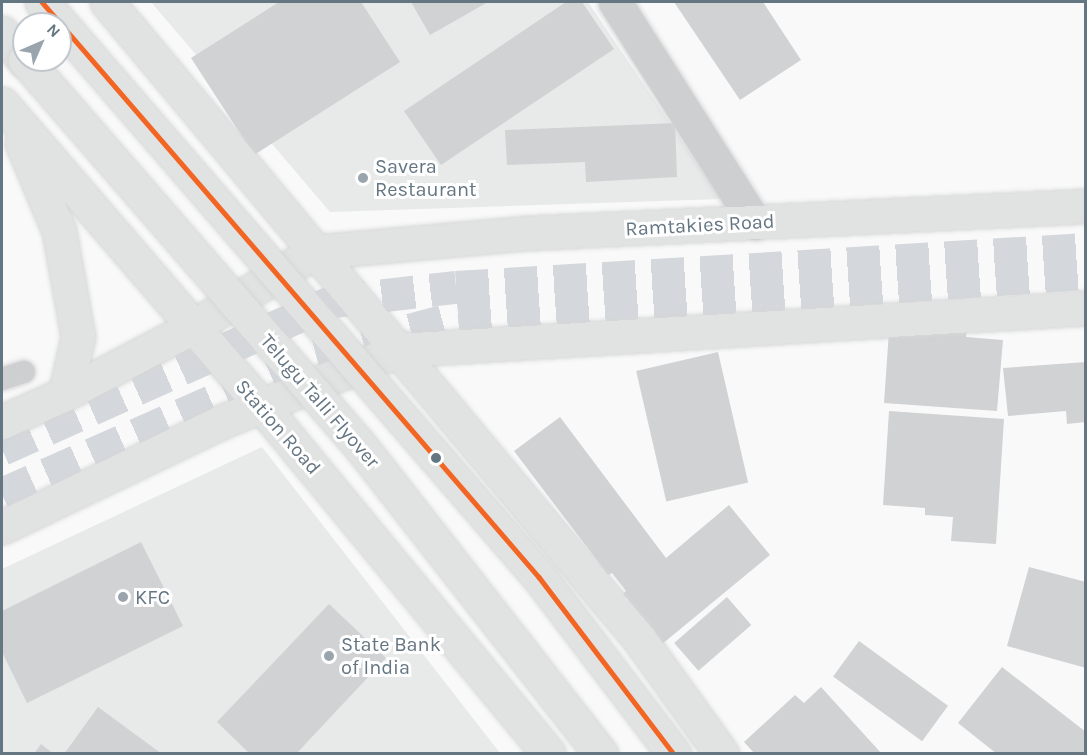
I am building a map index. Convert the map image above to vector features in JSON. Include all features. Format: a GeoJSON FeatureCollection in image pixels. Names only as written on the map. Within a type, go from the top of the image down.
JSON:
{"type":"FeatureCollection","features":[{"type":"Feature","properties":{"kind":"main road"},"geometry":{"type":"LineString","coordinates":[[42,2],[539,576],[674,753]]}},
{"type":"Feature","properties":{"kind":"main road"},"geometry":{"type":"LineString","coordinates":[[106,2],[640,640],[722,753]]}},
{"type":"Feature","properties":{"kind":"main road","name":"Telugu Talli Flyover"},"geometry":{"type":"LineString","coordinates":[[2,33],[12,45]]}},
{"type":"Feature","properties":{"kind":"main road","name":"Telugu Talli Flyover"},"geometry":{"type":"LineString","coordinates":[[34,72],[361,447],[601,753]]}},
{"type":"Feature","properties":{"kind":"main road"},"geometry":{"type":"LineString","coordinates":[[6,110],[59,231],[78,337],[65,394]]}},
{"type":"Feature","properties":{"kind":"main road","name":"Station Road"},"geometry":{"type":"LineString","coordinates":[[6,110],[191,328],[261,405],[549,753]]}},
{"type":"Feature","properties":{"kind":"main road","name":"Ramtakies Road"},"geometry":{"type":"LineString","coordinates":[[314,252],[528,233],[1086,206]]}},
{"type":"Feature","properties":{"kind":"main road"},"geometry":{"type":"LineString","coordinates":[[2,422],[65,394],[191,328],[314,252]]}},
{"type":"Feature","properties":{"kind":"main road"},"geometry":{"type":"LineString","coordinates":[[2,527],[261,405],[398,350],[1086,308]]}},
{"type":"Feature","properties":{"kind":"street"},"geometry":{"type":"LineString","coordinates":[[615,2],[755,223]]}},
{"type":"Feature","properties":{"kind":"lane"},"geometry":{"type":"LineString","coordinates":[[2,379],[24,372]]}},
{"type":"Feature","properties":{"kind":"shaded area"},"geometry":{"type":"Polygon","coordinates":[[[151,2],[588,2],[721,199],[330,212],[151,2]]]}},
{"type":"Feature","properties":{"kind":"shaded area"},"geometry":{"type":"Polygon","coordinates":[[[262,447],[500,753],[2,753],[2,569],[262,447]]]}},
{"type":"Feature","properties":{"kind":"building"},"geometry":{"type":"Polygon","coordinates":[[[279,2],[361,2],[400,62],[254,155],[191,58],[279,2]]]}},
{"type":"Feature","properties":{"kind":"building"},"geometry":{"type":"Polygon","coordinates":[[[411,2],[488,2],[430,35],[411,2]]]}},
{"type":"Feature","properties":{"kind":"building"},"geometry":{"type":"Polygon","coordinates":[[[566,2],[582,2],[614,49],[441,165],[404,111],[566,2]]]}},
{"type":"Feature","properties":{"kind":"building"},"geometry":{"type":"Polygon","coordinates":[[[674,2],[763,2],[801,60],[740,100],[674,2]]]}},
{"type":"Feature","properties":{"kind":"building"},"geometry":{"type":"Polygon","coordinates":[[[675,123],[677,177],[586,182],[585,162],[507,165],[505,130],[675,123]]]}},
{"type":"Feature","properties":{"kind":"building"},"geometry":{"type":"Polygon","coordinates":[[[967,324],[966,337],[1003,340],[997,411],[884,403],[889,331],[967,324]]]}},
{"type":"Feature","properties":{"kind":"building"},"geometry":{"type":"Polygon","coordinates":[[[718,352],[748,483],[666,501],[636,371],[718,352]]]}},
{"type":"Feature","properties":{"kind":"building"},"geometry":{"type":"Polygon","coordinates":[[[1086,362],[1086,422],[1067,424],[1066,411],[1008,416],[1003,368],[1086,362]]]}},
{"type":"Feature","properties":{"kind":"building"},"geometry":{"type":"Polygon","coordinates":[[[889,411],[1004,419],[996,544],[951,541],[953,517],[925,515],[925,508],[883,505],[889,411]]]}},
{"type":"Feature","properties":{"kind":"building"},"geometry":{"type":"Polygon","coordinates":[[[560,417],[666,558],[729,505],[770,555],[661,645],[620,596],[626,591],[612,573],[608,575],[514,451],[560,417]]]}},
{"type":"Feature","properties":{"kind":"building"},"geometry":{"type":"Polygon","coordinates":[[[141,542],[183,626],[27,703],[2,652],[2,611],[141,542]]]}},
{"type":"Feature","properties":{"kind":"building"},"geometry":{"type":"Polygon","coordinates":[[[1029,567],[1086,582],[1086,668],[1007,646],[1029,567]]]}},
{"type":"Feature","properties":{"kind":"building"},"geometry":{"type":"Polygon","coordinates":[[[727,597],[751,625],[698,671],[674,643],[727,597]]]}},
{"type":"Feature","properties":{"kind":"building"},"geometry":{"type":"Polygon","coordinates":[[[329,604],[386,658],[296,754],[250,754],[217,722],[329,604]]]}},
{"type":"Feature","properties":{"kind":"building"},"geometry":{"type":"Polygon","coordinates":[[[859,641],[948,706],[922,741],[833,677],[859,641]]]}},
{"type":"Feature","properties":{"kind":"building"},"geometry":{"type":"Polygon","coordinates":[[[1002,667],[1086,732],[1086,754],[997,754],[958,723],[1002,667]]]}},
{"type":"Feature","properties":{"kind":"building"},"geometry":{"type":"Polygon","coordinates":[[[821,687],[882,754],[755,754],[744,742],[795,695],[804,703],[821,687]]]}},
{"type":"Feature","properties":{"kind":"building"},"geometry":{"type":"Polygon","coordinates":[[[98,707],[162,754],[64,754],[98,707]]]}},
{"type":"Feature","properties":{"kind":"building"},"geometry":{"type":"Polygon","coordinates":[[[41,744],[54,754],[34,754],[41,744]]]}},
{"type":"Feature","properties":{"kind":"tunnel"},"geometry":{"type":"LineString","coordinates":[[2,449],[333,301],[456,287],[1086,249]]}},
{"type":"Feature","properties":{"kind":"tunnel"},"geometry":{"type":"LineString","coordinates":[[2,494],[316,355],[458,317],[1086,273]]}},
{"type":"Feature","properties":{"kind":"transit line"},"geometry":{"type":"LineString","coordinates":[[42,2],[539,577],[674,754]]}},
{"type":"Feature","properties":{"kind":"place","name":"Savera Restaurant"},"geometry":{"type":"Point","coordinates":[363,178]}},
{"type":"Feature","properties":{"kind":"place","name":"KFC"},"geometry":{"type":"Point","coordinates":[123,597]}},
{"type":"Feature","properties":{"kind":"place","name":"State Bank of India"},"geometry":{"type":"Point","coordinates":[329,656]}}]}
